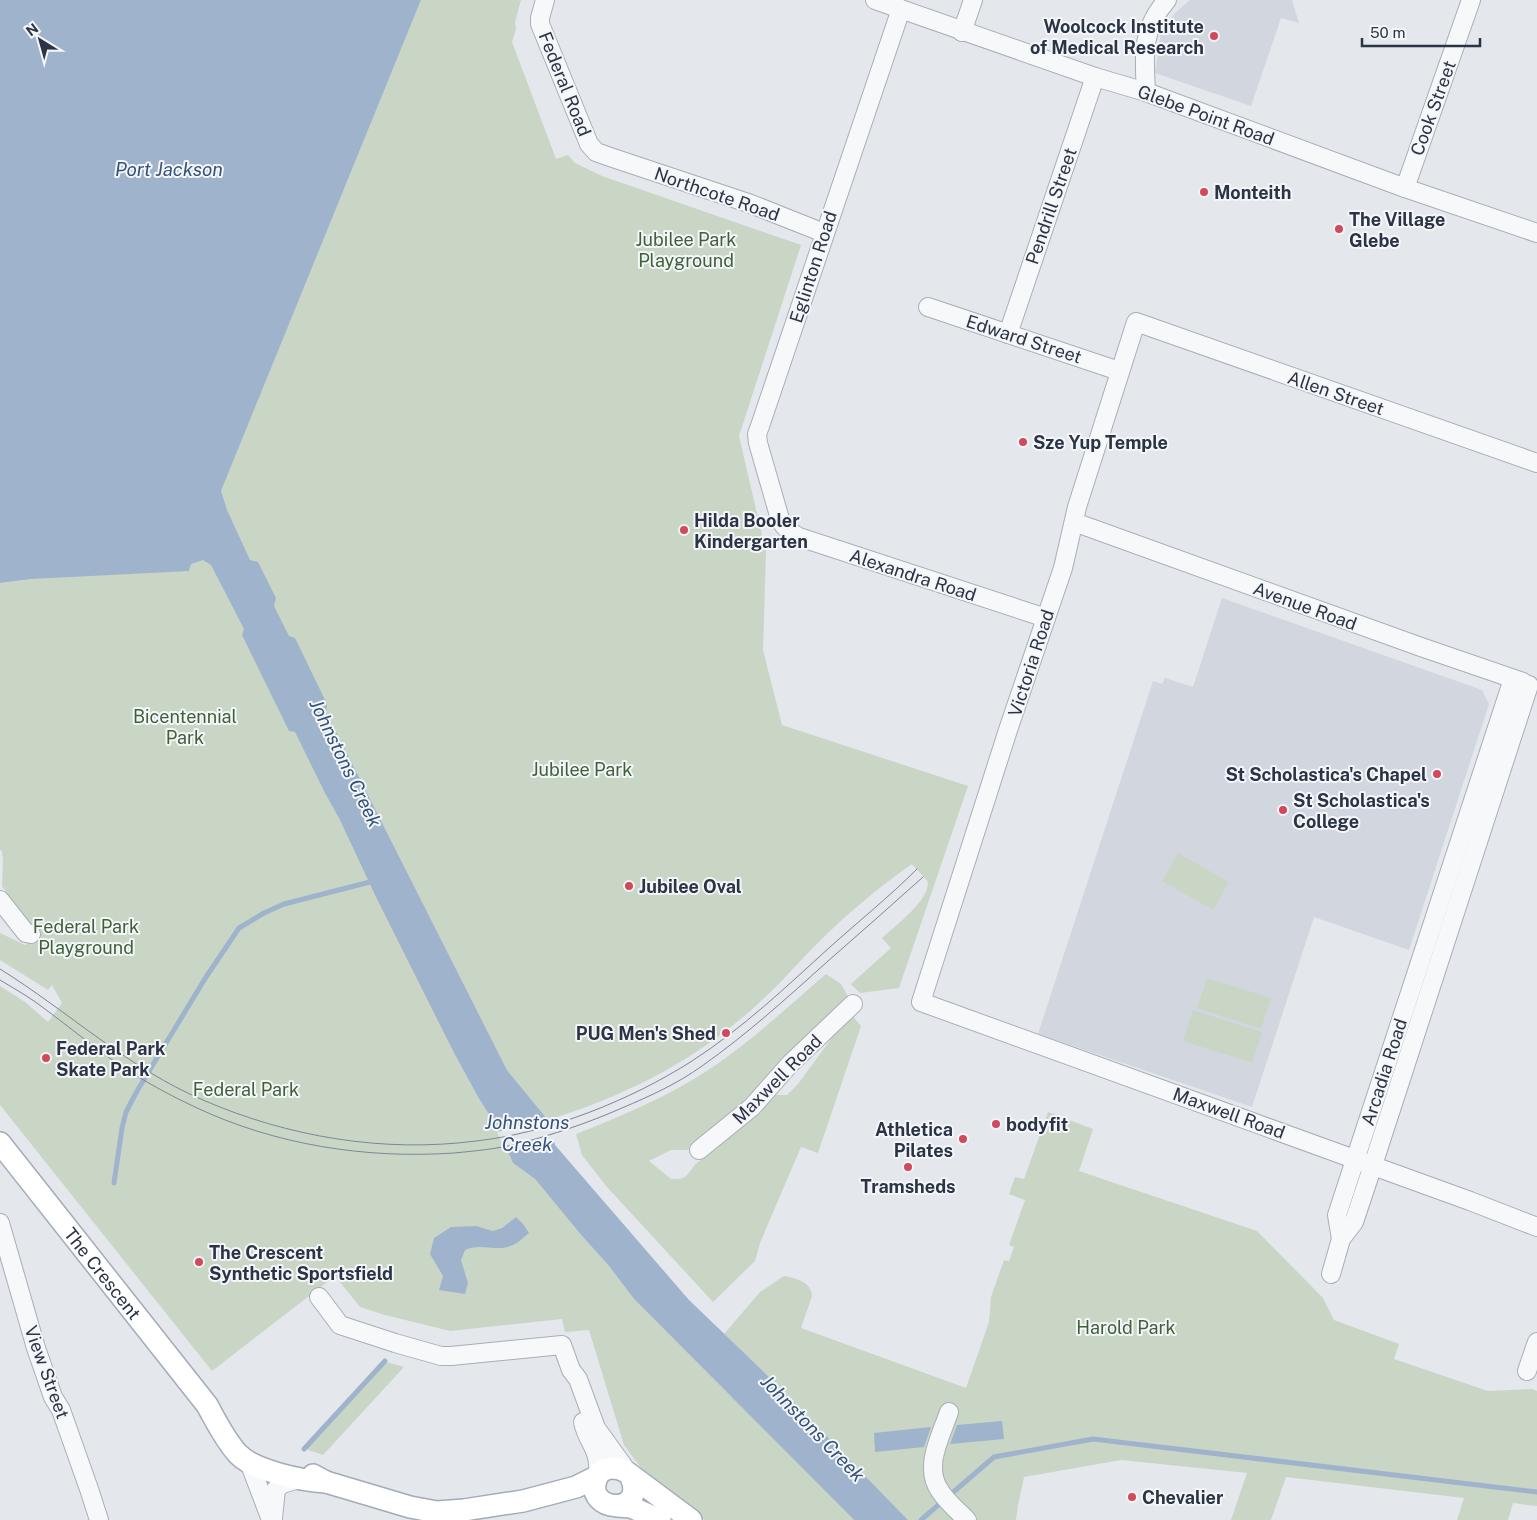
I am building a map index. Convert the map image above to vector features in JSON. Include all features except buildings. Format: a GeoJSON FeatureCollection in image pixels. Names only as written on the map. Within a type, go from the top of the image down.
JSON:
{"type":"FeatureCollection","features":[{"type":"Feature","properties":{"kind":"main road","name":"The Crescent"},"geometry":{"type":"LineString","coordinates":[[0,1143],[207,1405],[234,1448],[249,1462],[299,1479],[326,1482],[410,1507],[434,1512],[464,1510],[523,1501],[576,1487],[597,1476]]}},
{"type":"Feature","properties":{"kind":"main road","name":"The Crescent"},"geometry":{"type":"LineString","coordinates":[[207,1405],[259,1453],[297,1467],[326,1482]]}},
{"type":"Feature","properties":{"kind":"main road"},"geometry":{"type":"LineString","coordinates":[[631,1476],[634,1486],[632,1496],[625,1504],[616,1506],[607,1504],[597,1494],[594,1486],[597,1476],[604,1469],[614,1468],[622,1470],[631,1476],[690,1520]]}},
{"type":"Feature","properties":{"kind":"main road","name":"The Crescent"},"geometry":{"type":"LineString","coordinates":[[523,1501],[577,1500],[604,1506],[632,1507],[660,1520]]}},
{"type":"Feature","properties":{"kind":"street","name":"Federal Road"},"geometry":{"type":"LineString","coordinates":[[545,0],[540,24],[581,126],[593,149],[610,157]]}},
{"type":"Feature","properties":{"kind":"street","name":"Glebe Point Road"},"geometry":{"type":"LineString","coordinates":[[874,0],[1095,78],[1146,92],[1405,188],[1537,233]]}},
{"type":"Feature","properties":{"kind":"street"},"geometry":{"type":"LineString","coordinates":[[962,32],[973,0]]}},
{"type":"Feature","properties":{"kind":"street"},"geometry":{"type":"LineString","coordinates":[[1146,92],[1144,51],[1148,31],[1167,0]]}},
{"type":"Feature","properties":{"kind":"street","name":"Cook Street"},"geometry":{"type":"LineString","coordinates":[[1405,188],[1471,0]]}},
{"type":"Feature","properties":{"kind":"street","name":"Eglinton Road"},"geometry":{"type":"LineString","coordinates":[[784,527],[777,511],[760,454],[757,434],[901,9]]}},
{"type":"Feature","properties":{"kind":"street","name":"Pendrill Street"},"geometry":{"type":"LineString","coordinates":[[1008,334],[1095,78]]}},
{"type":"Feature","properties":{"kind":"street","name":"Northcote Road"},"geometry":{"type":"LineString","coordinates":[[610,157],[751,204],[824,233]]}},
{"type":"Feature","properties":{"kind":"street","name":"Edward Street"},"geometry":{"type":"LineString","coordinates":[[928,308],[1119,371]]}},
{"type":"Feature","properties":{"kind":"street","name":"Victoria Road"},"geometry":{"type":"LineString","coordinates":[[921,1002],[1062,568],[1077,507],[1136,322]]}},
{"type":"Feature","properties":{"kind":"street","name":"Allen Street"},"geometry":{"type":"LineString","coordinates":[[1136,322],[1537,463]]}},
{"type":"Feature","properties":{"kind":"street","name":"Avenue Road"},"geometry":{"type":"LineString","coordinates":[[1074,522],[1421,648],[1526,684]]}},
{"type":"Feature","properties":{"kind":"street","name":"Alexandra Road"},"geometry":{"type":"LineString","coordinates":[[784,527],[799,537],[1046,618]]}},
{"type":"Feature","properties":{"kind":"street","name":"Arcadia Road"},"geometry":{"type":"LineString","coordinates":[[1341,1239],[1338,1215],[1472,804],[1526,684]]}},
{"type":"Feature","properties":{"kind":"street","name":"Arcadia Road"},"geometry":{"type":"LineString","coordinates":[[1331,1274],[1341,1239],[1354,1222],[1373,1165],[1489,810],[1526,684]]}},
{"type":"Feature","properties":{"kind":"street"},"geometry":{"type":"LineString","coordinates":[[1472,804],[1489,810]]}},
{"type":"Feature","properties":{"kind":"street"},"geometry":{"type":"LineString","coordinates":[[0,900],[26,933],[31,934]]}},
{"type":"Feature","properties":{"kind":"street"},"geometry":{"type":"LineString","coordinates":[[1439,906],[1456,911]]}},
{"type":"Feature","properties":{"kind":"street","name":"Maxwell Road"},"geometry":{"type":"LineString","coordinates":[[921,1002],[1373,1165],[1537,1227]]}},
{"type":"Feature","properties":{"kind":"street","name":"Maxwell Road"},"geometry":{"type":"LineString","coordinates":[[699,1150],[752,1108],[790,1064],[853,1004]]}},
{"type":"Feature","properties":{"kind":"street","name":"View Street"},"geometry":{"type":"LineString","coordinates":[[0,1223],[39,1356],[53,1397],[64,1419],[97,1514]]}},
{"type":"Feature","properties":{"kind":"street"},"geometry":{"type":"LineString","coordinates":[[319,1297],[340,1325],[441,1356],[562,1345],[571,1370],[578,1379],[596,1428],[631,1476]]}},
{"type":"Feature","properties":{"kind":"street"},"geometry":{"type":"LineString","coordinates":[[1527,1371],[1537,1342]]}},
{"type":"Feature","properties":{"kind":"street"},"geometry":{"type":"LineString","coordinates":[[582,1392],[583,1422],[598,1455],[597,1476]]}},
{"type":"Feature","properties":{"kind":"street"},"geometry":{"type":"LineString","coordinates":[[949,1412],[933,1462],[933,1474],[945,1498],[967,1520]]}},
{"type":"Feature","properties":{"kind":"street"},"geometry":{"type":"LineString","coordinates":[[249,1462],[272,1520]]}},
{"type":"Feature","properties":{"kind":"street"},"geometry":{"type":"LineString","coordinates":[[272,1520],[276,1489],[280,1484],[299,1479]]}},
{"type":"Feature","properties":{"kind":"shaded area","name":"Woolcock Institute of Medical Research"},"geometry":{"type":"Polygon","coordinates":[[[1190,0],[1292,0],[1299,23],[1281,18],[1251,106],[1155,73],[1161,31],[1175,13],[1190,0]]]}},
{"type":"Feature","properties":{"kind":"shaded area","name":"St Scholastica's College"},"geometry":{"type":"Polygon","coordinates":[[[1222,598],[1482,690],[1489,704],[1409,950],[1314,917],[1252,1107],[1038,1034],[1153,681],[1162,684],[1165,678],[1193,687],[1222,598]]]}},
{"type":"Feature","properties":{"kind":"green space"},"geometry":{"type":"Polygon","coordinates":[[[421,0],[521,0],[512,42],[556,159],[568,155],[575,163],[602,176],[801,245],[739,436],[766,552],[763,650],[782,725],[968,786],[899,988],[860,993],[851,984],[891,948],[882,938],[911,912],[927,890],[928,882],[912,864],[885,883],[847,915],[768,995],[713,1041],[687,1058],[634,1087],[548,1120],[507,1070],[357,774],[370,882],[454,1053],[498,1129],[513,1163],[535,1179],[609,1266],[634,1299],[854,1520],[705,1520],[647,1476],[624,1445],[589,1330],[565,1332],[562,1319],[450,1331],[360,1307],[335,1276],[212,1371],[0,1105],[0,986],[25,1002],[48,1022],[62,1003],[52,985],[48,990],[0,960],[0,933],[25,945],[33,940],[27,922],[2,886],[3,861],[2,851],[0,850],[0,583],[191,564],[421,0]]]}},
{"type":"Feature","properties":{"kind":"green space"},"geometry":{"type":"Polygon","coordinates":[[[1178,853],[1229,882],[1213,910],[1162,881],[1178,853]]]}},
{"type":"Feature","properties":{"kind":"green space"},"geometry":{"type":"Polygon","coordinates":[[[826,974],[841,984],[850,1000],[713,1133],[687,1150],[671,1150],[649,1161],[671,1179],[685,1177],[695,1165],[707,1156],[703,1151],[758,1114],[776,1095],[787,1095],[798,1084],[850,1013],[861,1026],[818,1153],[801,1147],[760,1243],[755,1261],[713,1302],[607,1187],[582,1155],[576,1134],[666,1095],[712,1068],[746,1043],[826,974]]]}},
{"type":"Feature","properties":{"kind":"green space"},"geometry":{"type":"Polygon","coordinates":[[[1207,978],[1271,998],[1261,1029],[1197,1008],[1207,978]]]}},
{"type":"Feature","properties":{"kind":"green space"},"geometry":{"type":"Polygon","coordinates":[[[1193,1010],[1262,1032],[1252,1063],[1183,1041],[1193,1010]]]}},
{"type":"Feature","properties":{"kind":"green space","name":"Harold Park"},"geometry":{"type":"Polygon","coordinates":[[[1048,1112],[1093,1129],[1079,1171],[1257,1231],[1323,1298],[1334,1320],[1399,1344],[1394,1359],[1488,1391],[1532,1389],[1537,1391],[1537,1506],[1513,1503],[1508,1520],[1457,1520],[1464,1498],[1286,1477],[1271,1520],[1231,1520],[1247,1473],[1121,1460],[1024,1477],[1016,1520],[908,1520],[766,1374],[724,1334],[760,1292],[784,1276],[802,1281],[811,1291],[812,1296],[801,1328],[966,1388],[989,1322],[991,1297],[1004,1260],[1009,1261],[1014,1247],[1009,1245],[1025,1200],[1009,1194],[1015,1177],[1024,1179],[1048,1112]]]}},
{"type":"Feature","properties":{"kind":"green space"},"geometry":{"type":"Polygon","coordinates":[[[383,1361],[404,1367],[323,1455],[302,1448],[383,1361]]]}},
{"type":"Feature","properties":{"kind":"water","name":"Port Jackson"},"geometry":{"type":"Polygon","coordinates":[[[0,0],[421,0],[221,491],[227,510],[250,560],[258,562],[276,598],[274,606],[289,636],[295,638],[327,704],[326,712],[507,1070],[548,1120],[555,1145],[689,1300],[766,1374],[908,1520],[854,1520],[634,1299],[609,1266],[535,1179],[513,1163],[498,1129],[454,1053],[295,732],[289,731],[242,635],[244,629],[211,565],[203,560],[191,564],[189,571],[32,579],[0,583],[0,0]]]}},
{"type":"Feature","properties":{"kind":"water"},"geometry":{"type":"Polygon","coordinates":[[[516,1217],[529,1233],[517,1243],[501,1248],[477,1247],[465,1250],[461,1260],[468,1283],[465,1294],[439,1290],[443,1276],[430,1254],[434,1238],[451,1227],[476,1226],[493,1231],[502,1228],[516,1217]]]}},
{"type":"Feature","properties":{"kind":"water"},"geometry":{"type":"Polygon","coordinates":[[[1002,1421],[1004,1439],[950,1444],[957,1425],[1002,1421]]]}},
{"type":"Feature","properties":{"kind":"water"},"geometry":{"type":"Polygon","coordinates":[[[931,1427],[924,1447],[875,1452],[874,1433],[931,1427]]]}},
{"type":"Feature","properties":{"kind":"pier"},"geometry":{"type":"Polygon","coordinates":[[[550,1119],[556,1140],[506,1152],[497,1132],[550,1119]]]}},
{"type":"Feature","properties":{"kind":"waterway"},"geometry":{"type":"LineString","coordinates":[[114,1183],[126,1112],[206,977],[239,928],[284,904],[370,882],[376,878]]}},
{"type":"Feature","properties":{"kind":"waterway"},"geometry":{"type":"LineString","coordinates":[[304,1449],[385,1361]]}},
{"type":"Feature","properties":{"kind":"waterway"},"geometry":{"type":"LineString","coordinates":[[921,1520],[994,1457],[1093,1439],[1537,1492]]}},
{"type":"Feature","properties":{"kind":"tram line"},"geometry":{"type":"LineString","coordinates":[[0,969],[149,1072],[203,1100],[235,1113],[269,1124],[337,1139],[406,1145],[476,1141],[532,1131],[588,1113],[643,1089],[692,1061],[764,1007],[917,869]]}},
{"type":"Feature","properties":{"kind":"tram line"},"geometry":{"type":"LineString","coordinates":[[0,980],[40,1005],[125,1069],[177,1098],[225,1120],[289,1140],[354,1151],[388,1154],[478,1151],[543,1137],[596,1119],[683,1078],[702,1066],[766,1016],[923,877]]}},
{"type":"Feature","properties":{"kind":"place","name":"Woolcock Institute of Medical Research"},"geometry":{"type":"Point","coordinates":[1214,36]}},
{"type":"Feature","properties":{"kind":"place","name":"Monteith"},"geometry":{"type":"Point","coordinates":[1204,192]}},
{"type":"Feature","properties":{"kind":"place","name":"The Village Glebe"},"geometry":{"type":"Point","coordinates":[1339,229]}},
{"type":"Feature","properties":{"kind":"place","name":"Sze Yup Temple"},"geometry":{"type":"Point","coordinates":[1023,442]}},
{"type":"Feature","properties":{"kind":"place","name":"Hilda Booler Kindergarten"},"geometry":{"type":"Point","coordinates":[684,530]}},
{"type":"Feature","properties":{"kind":"place","name":"St Scholastica's Chapel"},"geometry":{"type":"Point","coordinates":[1437,774]}},
{"type":"Feature","properties":{"kind":"place","name":"St Scholastica's College"},"geometry":{"type":"Point","coordinates":[1283,810]}},
{"type":"Feature","properties":{"kind":"place","name":"Jubilee Oval"},"geometry":{"type":"Point","coordinates":[629,886]}},
{"type":"Feature","properties":{"kind":"place","name":"PUG Men's Shed"},"geometry":{"type":"Point","coordinates":[726,1033]}},
{"type":"Feature","properties":{"kind":"place","name":"Federal Park Skate Park"},"geometry":{"type":"Point","coordinates":[46,1058]}},
{"type":"Feature","properties":{"kind":"place","name":"bodyfit"},"geometry":{"type":"Point","coordinates":[996,1124]}},
{"type":"Feature","properties":{"kind":"place","name":"Athletica Pilates"},"geometry":{"type":"Point","coordinates":[963,1139]}},
{"type":"Feature","properties":{"kind":"place","name":"Tramsheds"},"geometry":{"type":"Point","coordinates":[908,1167]}},
{"type":"Feature","properties":{"kind":"place","name":"The Crescent Synthetic Sportsfield"},"geometry":{"type":"Point","coordinates":[199,1262]}},
{"type":"Feature","properties":{"kind":"place","name":"Chevalier"},"geometry":{"type":"Point","coordinates":[1132,1497]}},
{"type":"Feature","properties":{"kind":"park label","name":"Jubilee Park Playground"},"geometry":{"type":"Point","coordinates":[686,249]}},
{"type":"Feature","properties":{"kind":"park label","name":"Bicentennial Park"},"geometry":{"type":"Point","coordinates":[185,726]}},
{"type":"Feature","properties":{"kind":"park label","name":"Jubilee Park"},"geometry":{"type":"Point","coordinates":[582,769]}},
{"type":"Feature","properties":{"kind":"park label","name":"Federal Park Playground"},"geometry":{"type":"Point","coordinates":[86,936]}},
{"type":"Feature","properties":{"kind":"park label","name":"Federal Park"},"geometry":{"type":"Point","coordinates":[246,1089]}},
{"type":"Feature","properties":{"kind":"water label","name":"Johnstons Creek"},"geometry":{"type":"Point","coordinates":[346,763]}},
{"type":"Feature","properties":{"kind":"water label","name":"Johnstons Creek"},"geometry":{"type":"Point","coordinates":[527,1133]}},
{"type":"Feature","properties":{"kind":"water label","name":"Johnstons Creek"},"geometry":{"type":"Point","coordinates":[813,1428]}}]}
